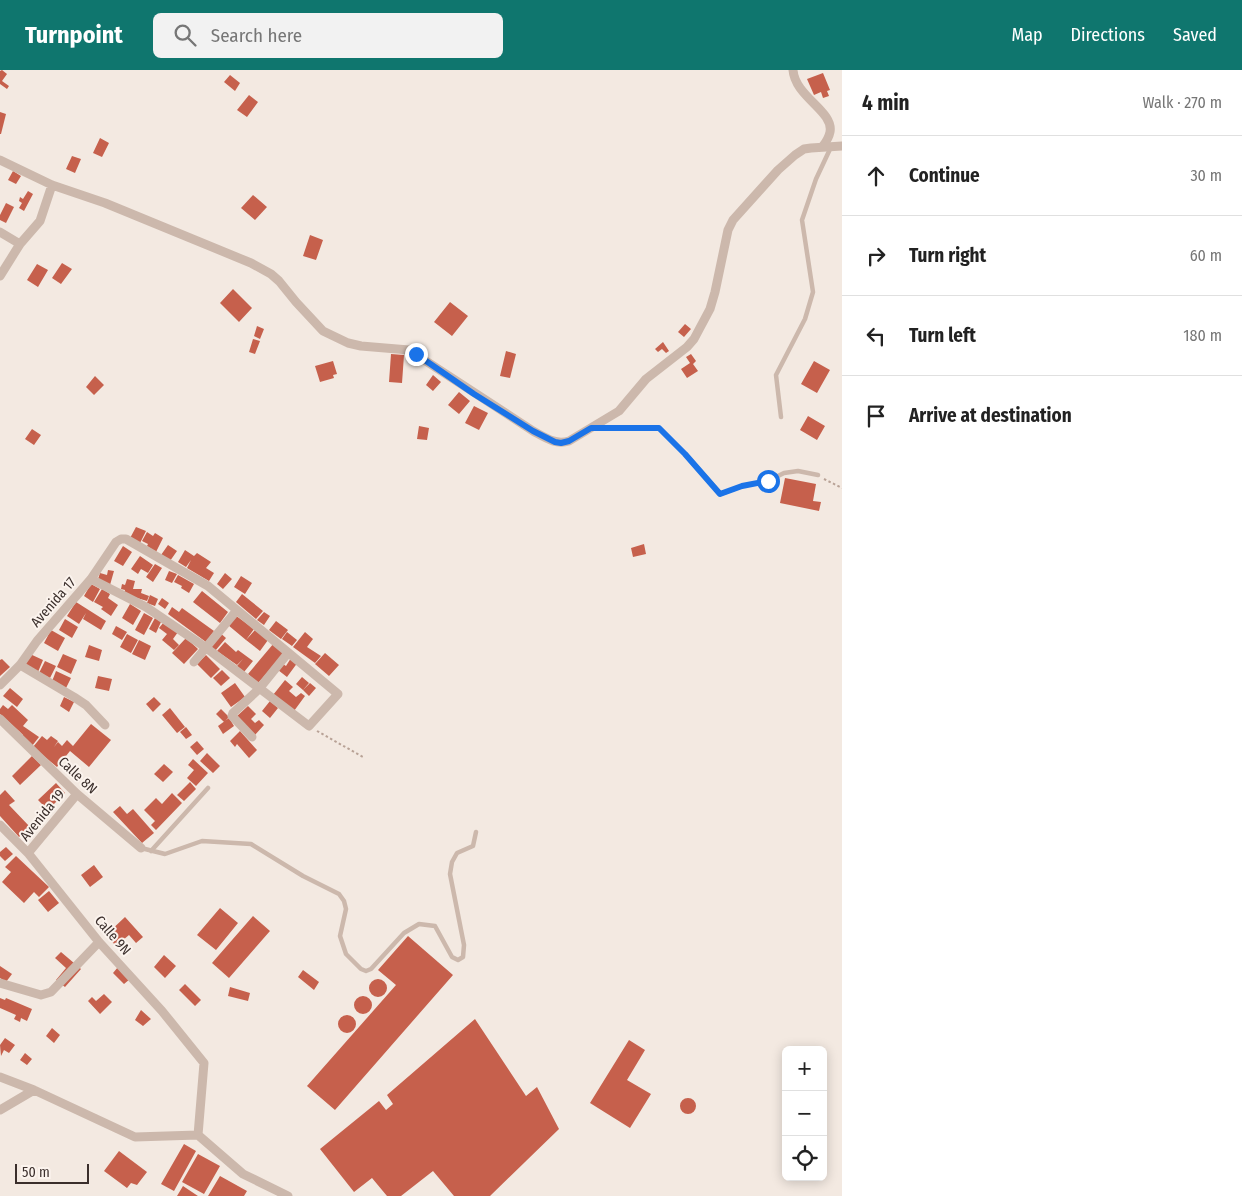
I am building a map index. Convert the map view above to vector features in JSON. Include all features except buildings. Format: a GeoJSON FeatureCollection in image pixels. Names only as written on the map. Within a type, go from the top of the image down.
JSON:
{"type":"FeatureCollection","features":[{"type":"Feature","properties":{"kind":"street"},"geometry":{"type":"LineString","coordinates":[[794,72],[800,89],[828,118],[830,132],[827,147]]}},
{"type":"Feature","properties":{"kind":"street"},"geometry":{"type":"LineString","coordinates":[[0,160],[52,185],[105,203],[251,263],[271,274],[279,281],[323,331],[361,346],[409,350],[533,431],[561,443],[569,441],[619,411],[646,379],[687,347],[694,339],[710,309],[728,230],[733,220],[778,170],[795,155],[804,150],[842,146]]}},
{"type":"Feature","properties":{"kind":"street"},"geometry":{"type":"LineString","coordinates":[[0,276],[20,244],[40,221],[52,185]]}},
{"type":"Feature","properties":{"kind":"street"},"geometry":{"type":"LineString","coordinates":[[0,232],[20,244]]}},
{"type":"Feature","properties":{"kind":"street","name":"Avenida 17"},"geometry":{"type":"LineString","coordinates":[[0,685],[20,665],[37,641],[91,579],[116,542],[121,539],[126,539],[208,586],[236,610]]}},
{"type":"Feature","properties":{"kind":"street"},"geometry":{"type":"LineString","coordinates":[[91,579],[146,607],[205,647],[309,726],[338,694],[236,610],[205,647],[194,662]]}},
{"type":"Feature","properties":{"kind":"street"},"geometry":{"type":"LineString","coordinates":[[252,737],[232,716],[232,713],[259,689],[288,653]]}},
{"type":"Feature","properties":{"kind":"street"},"geometry":{"type":"LineString","coordinates":[[20,665],[80,701],[105,725]]}},
{"type":"Feature","properties":{"kind":"street","name":"Calle 8N"},"geometry":{"type":"LineString","coordinates":[[0,718],[77,794],[141,848]]}},
{"type":"Feature","properties":{"kind":"street","name":"Avenida 19"},"geometry":{"type":"LineString","coordinates":[[28,853],[77,794]]}},
{"type":"Feature","properties":{"kind":"street","name":"Calle 9N"},"geometry":{"type":"LineString","coordinates":[[0,825],[28,853],[100,942],[162,1011],[204,1064],[198,1135]]}},
{"type":"Feature","properties":{"kind":"street"},"geometry":{"type":"LineString","coordinates":[[0,983],[41,995],[51,992],[100,942]]}},
{"type":"Feature","properties":{"kind":"street"},"geometry":{"type":"LineString","coordinates":[[0,1078],[34,1090],[134,1137],[198,1135],[243,1174],[288,1196]]}},
{"type":"Feature","properties":{"kind":"street"},"geometry":{"type":"LineString","coordinates":[[0,1110],[34,1090]]}},
{"type":"Feature","properties":{"kind":"lane"},"geometry":{"type":"LineString","coordinates":[[781,417],[776,375],[805,319],[813,292],[802,220],[827,147]]}},
{"type":"Feature","properties":{"kind":"lane"},"geometry":{"type":"LineString","coordinates":[[591,428],[659,428],[720,494],[742,486],[768,481],[784,473],[798,471],[818,475]]}},
{"type":"Feature","properties":{"kind":"lane"},"geometry":{"type":"LineString","coordinates":[[151,851],[208,788]]}},
{"type":"Feature","properties":{"kind":"lane"},"geometry":{"type":"LineString","coordinates":[[141,848],[165,854],[202,841],[251,844],[303,876],[339,894],[344,900],[346,909],[340,936],[346,954],[361,969],[366,971],[371,969],[404,933],[419,924],[435,926],[452,957],[458,960],[463,957],[464,944],[450,874],[452,862],[457,852],[473,846],[476,832]]}},
{"type":"Feature","properties":{"kind":"path"},"geometry":{"type":"LineString","coordinates":[[818,475],[842,488]]}},
{"type":"Feature","properties":{"kind":"path"},"geometry":{"type":"LineString","coordinates":[[309,726],[363,757]]}},
{"type":"Feature","properties":{"kind":"route"},"geometry":{"type":"LineString","coordinates":[[416,354],[474,394],[533,431],[555,442],[569,441],[591,428],[659,428],[720,494],[742,486],[768,481]]}}]}
